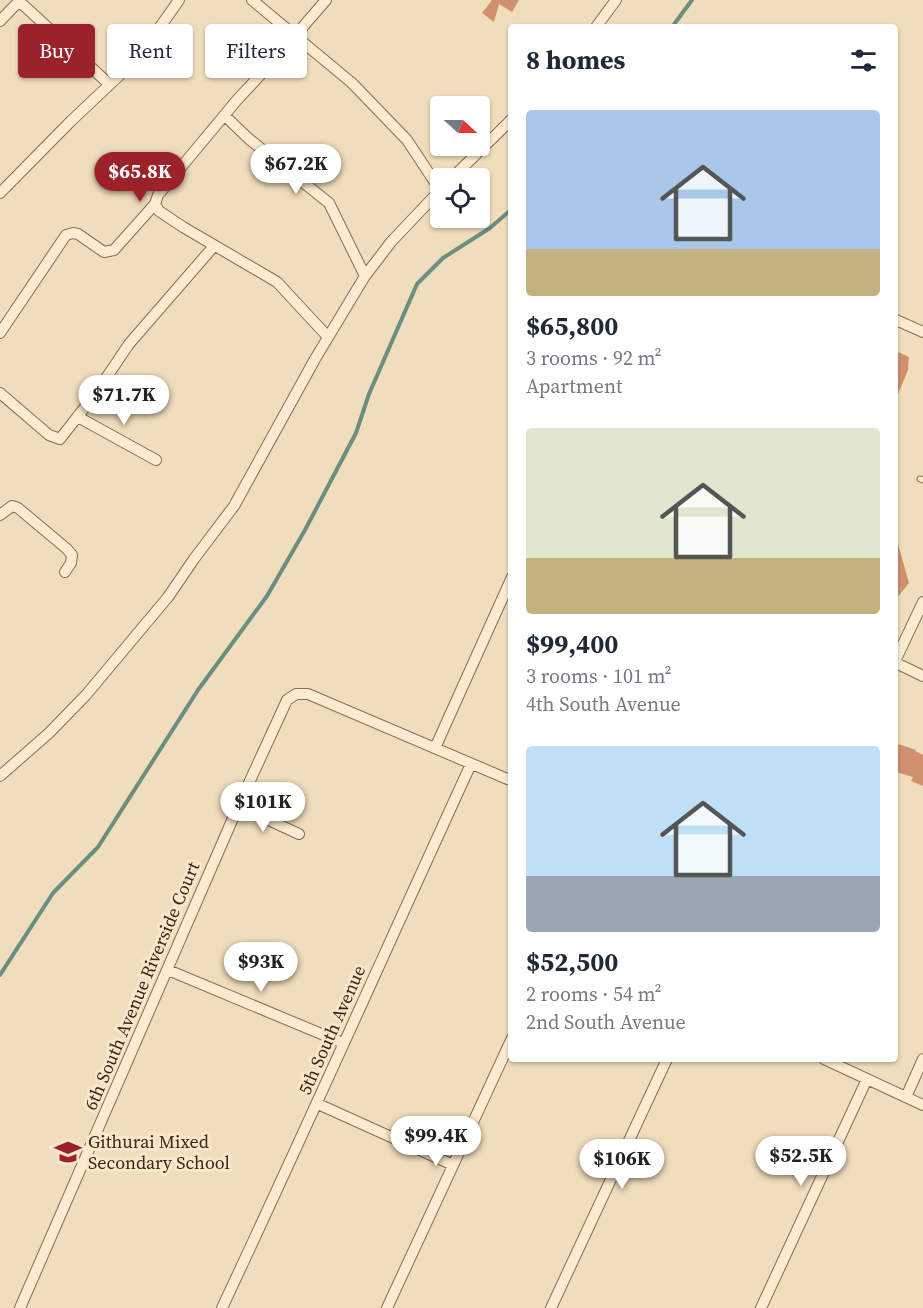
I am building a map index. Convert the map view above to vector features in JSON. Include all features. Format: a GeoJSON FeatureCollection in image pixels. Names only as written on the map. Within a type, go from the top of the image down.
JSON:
{"type":"FeatureCollection","features":[{"type":"Feature","properties":{"kind":"street"},"geometry":{"type":"LineString","coordinates":[[0,21],[20,0],[109,84]]}},
{"type":"Feature","properties":{"kind":"street"},"geometry":{"type":"LineString","coordinates":[[0,193],[124,71],[148,44],[179,0]]}},
{"type":"Feature","properties":{"kind":"street"},"geometry":{"type":"LineString","coordinates":[[252,0],[281,24]]}},
{"type":"Feature","properties":{"kind":"street"},"geometry":{"type":"LineString","coordinates":[[307,27],[326,0]]}},
{"type":"Feature","properties":{"kind":"street"},"geometry":{"type":"LineString","coordinates":[[598,24],[616,0]]}},
{"type":"Feature","properties":{"kind":"street"},"geometry":{"type":"LineString","coordinates":[[307,46],[352,84],[380,112],[406,140],[430,175]]}},
{"type":"Feature","properties":{"kind":"street"},"geometry":{"type":"LineString","coordinates":[[0,333],[66,235],[73,232],[104,252],[114,250],[257,78]]}},
{"type":"Feature","properties":{"kind":"street"},"geometry":{"type":"LineString","coordinates":[[225,116],[249,139],[328,203],[365,276]]}},
{"type":"Feature","properties":{"kind":"street"},"geometry":{"type":"LineString","coordinates":[[462,168],[508,124]]}},
{"type":"Feature","properties":{"kind":"street"},"geometry":{"type":"LineString","coordinates":[[0,776],[49,734],[86,695],[168,597],[234,506],[365,276],[391,242],[430,201]]}},
{"type":"Feature","properties":{"kind":"street"},"geometry":{"type":"LineString","coordinates":[[154,204],[159,212],[277,282],[328,338]]}},
{"type":"Feature","properties":{"kind":"street"},"geometry":{"type":"LineString","coordinates":[[0,393],[49,435],[57,439],[64,435],[129,344],[214,246]]}},
{"type":"Feature","properties":{"kind":"street"},"geometry":{"type":"LineString","coordinates":[[898,321],[923,332]]}},
{"type":"Feature","properties":{"kind":"street"},"geometry":{"type":"LineString","coordinates":[[78,417],[156,460]]}},
{"type":"Feature","properties":{"kind":"street"},"geometry":{"type":"LineString","coordinates":[[0,515],[12,506],[18,508],[67,549],[72,555],[71,563],[65,572]]}},
{"type":"Feature","properties":{"kind":"street"},"geometry":{"type":"LineString","coordinates":[[508,586],[435,748],[508,779]]}},
{"type":"Feature","properties":{"kind":"street"},"geometry":{"type":"LineString","coordinates":[[898,657],[921,614],[923,602]]}},
{"type":"Feature","properties":{"kind":"street"},"geometry":{"type":"LineString","coordinates":[[898,662],[923,676]]}},
{"type":"Feature","properties":{"kind":"street","name":"6th South Avenue Riverside Court"},"geometry":{"type":"LineString","coordinates":[[20,1308],[238,807],[287,700],[296,694],[308,694],[435,748]]}},
{"type":"Feature","properties":{"kind":"street","name":"5th South Avenue"},"geometry":{"type":"LineString","coordinates":[[222,1308],[318,1104],[343,1043],[471,764]]}},
{"type":"Feature","properties":{"kind":"street"},"geometry":{"type":"LineString","coordinates":[[238,807],[299,834]]}},
{"type":"Feature","properties":{"kind":"street"},"geometry":{"type":"LineString","coordinates":[[168,970],[343,1043]]}},
{"type":"Feature","properties":{"kind":"street"},"geometry":{"type":"LineString","coordinates":[[387,1308],[508,1047]]}},
{"type":"Feature","properties":{"kind":"street"},"geometry":{"type":"LineString","coordinates":[[906,1097],[923,1059]]}},
{"type":"Feature","properties":{"kind":"street"},"geometry":{"type":"LineString","coordinates":[[551,1308],[667,1062]]}},
{"type":"Feature","properties":{"kind":"street"},"geometry":{"type":"LineString","coordinates":[[830,1062],[923,1105]]}},
{"type":"Feature","properties":{"kind":"street"},"geometry":{"type":"LineString","coordinates":[[761,1308],[867,1079]]}},
{"type":"Feature","properties":{"kind":"street"},"geometry":{"type":"LineString","coordinates":[[318,1104],[453,1165]]}},
{"type":"Feature","properties":{"kind":"building"},"geometry":{"type":"Polygon","coordinates":[[[492,0],[519,0],[512,12],[499,4],[494,22],[482,13],[492,0]]]}},
{"type":"Feature","properties":{"kind":"building"},"geometry":{"type":"Polygon","coordinates":[[[898,352],[909,357],[908,370],[898,394],[898,352]]]}},
{"type":"Feature","properties":{"kind":"building"},"geometry":{"type":"Polygon","coordinates":[[[898,544],[909,583],[898,597],[898,544]]]}},
{"type":"Feature","properties":{"kind":"building"},"geometry":{"type":"Polygon","coordinates":[[[898,744],[923,755],[923,786],[911,781],[913,777],[898,773],[898,744]]]}},
{"type":"Feature","properties":{"kind":"waterway"},"geometry":{"type":"LineString","coordinates":[[674,24],[692,0]]}},
{"type":"Feature","properties":{"kind":"waterway"},"geometry":{"type":"LineString","coordinates":[[0,975],[53,893],[98,847],[198,690],[267,596],[356,433],[369,394],[417,284],[443,258],[490,228],[508,212]]}},
{"type":"Feature","properties":{"kind":"place","name":"Githurai Mixed Secondary School"},"geometry":{"type":"Point","coordinates":[68,1152]}}]}
